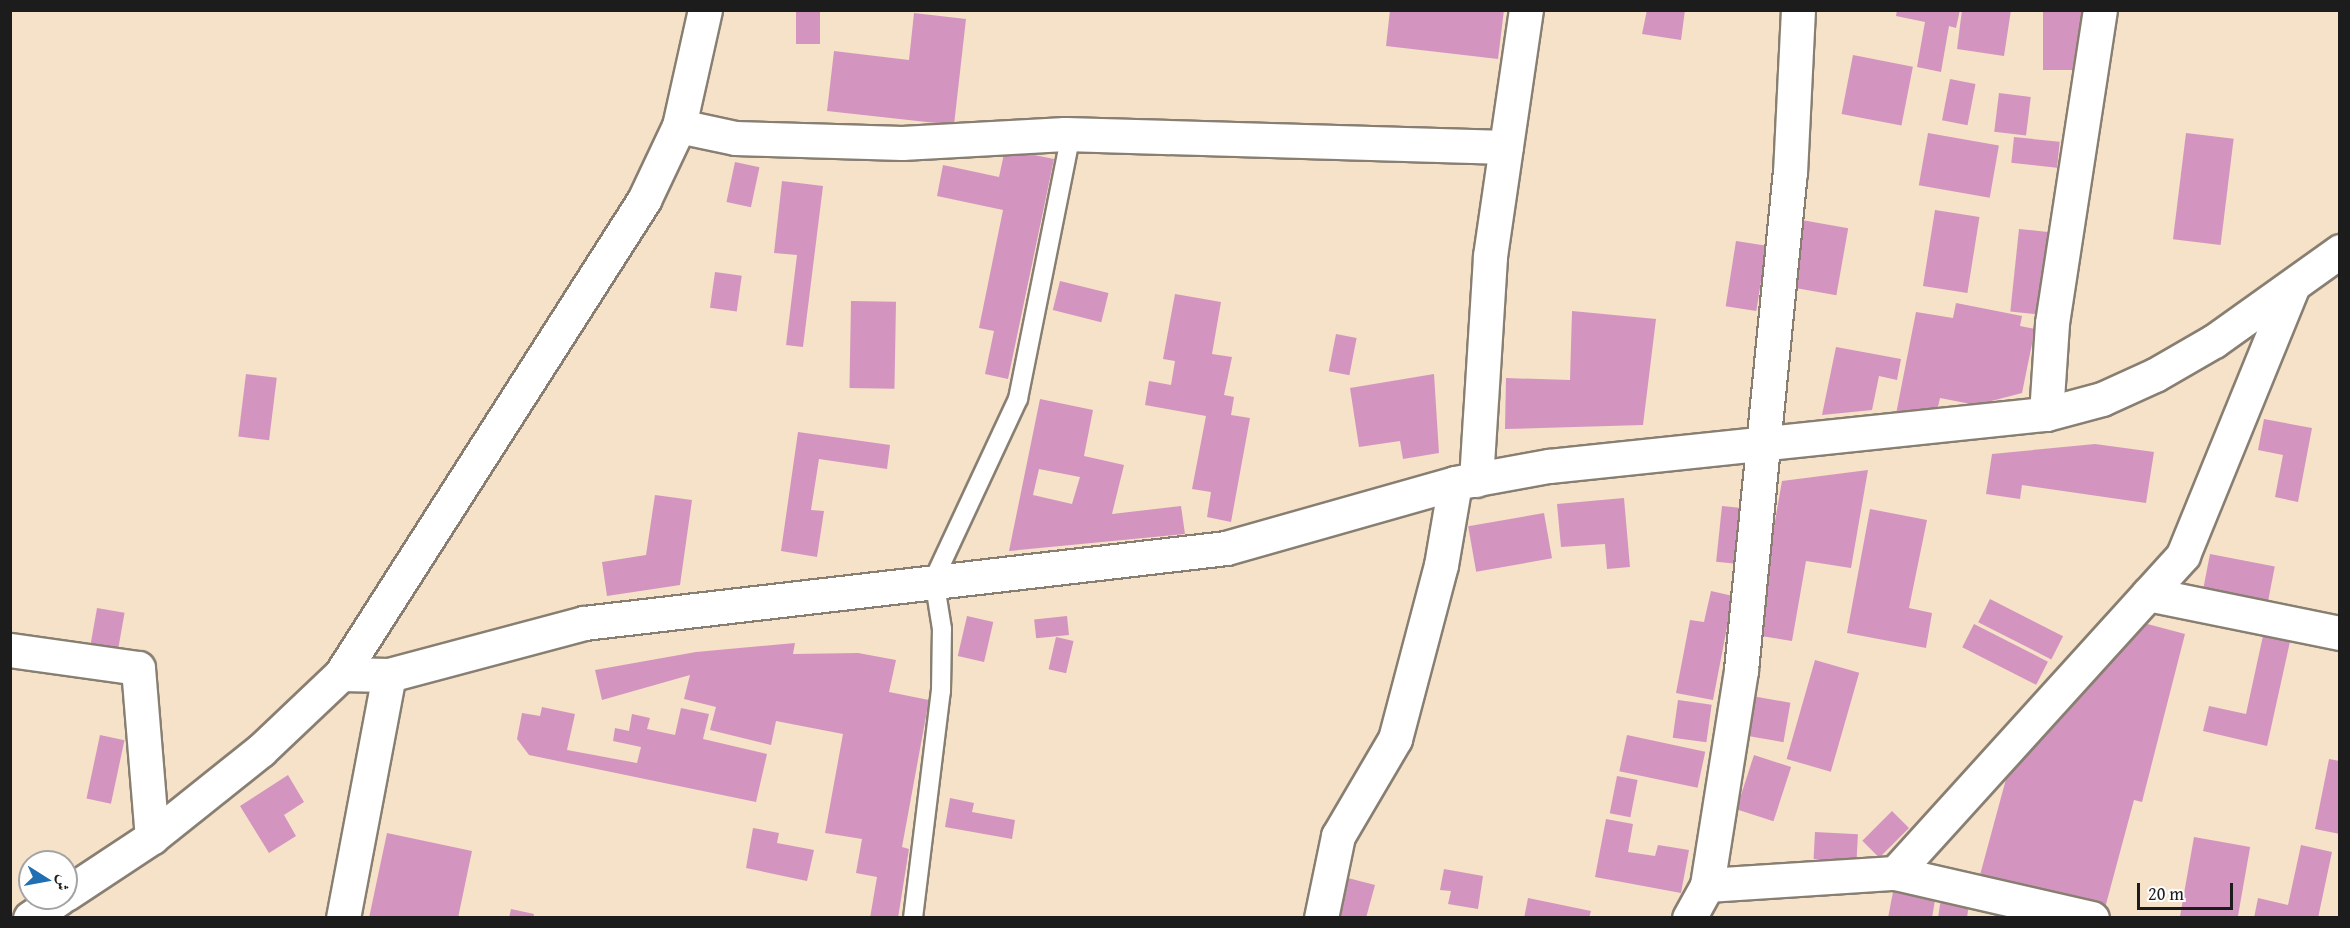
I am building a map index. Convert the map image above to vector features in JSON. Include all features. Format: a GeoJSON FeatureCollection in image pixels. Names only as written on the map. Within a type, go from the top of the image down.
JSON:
{"type":"FeatureCollection","features":[{"type":"Feature","properties":{"kind":"street"},"geometry":{"type":"LineString","coordinates":[[78,886],[152,837],[261,750],[341,674],[644,200],[679,126],[705,10]]}},
{"type":"Feature","properties":{"kind":"street"},"geometry":{"type":"LineString","coordinates":[[1321,918],[1338,836],[1395,739],[1465,482],[1490,256],[1526,10]]}},
{"type":"Feature","properties":{"kind":"street"},"geometry":{"type":"LineString","coordinates":[[1689,918],[1707,885],[1741,670],[1790,173],[1798,10]]}},
{"type":"Feature","properties":{"kind":"street"},"geometry":{"type":"LineString","coordinates":[[2046,414],[2052,323],[2100,10]]}},
{"type":"Feature","properties":{"kind":"street"},"geometry":{"type":"LineString","coordinates":[[679,126],[735,138],[902,143],[1071,134],[1506,147]]}},
{"type":"Feature","properties":{"kind":"street"},"geometry":{"type":"LineString","coordinates":[[341,674],[389,675],[584,623],[934,579],[1226,548],[1465,482],[1549,466],[2046,414],[2102,399],[2155,375],[2292,288],[2340,251]]}},
{"type":"Feature","properties":{"kind":"street"},"geometry":{"type":"LineString","coordinates":[[1895,873],[2183,555],[2292,288]]}},
{"type":"Feature","properties":{"kind":"street"},"geometry":{"type":"LineString","coordinates":[[2148,594],[2340,633]]}},
{"type":"Feature","properties":{"kind":"street"},"geometry":{"type":"LineString","coordinates":[[10,650],[138,668],[152,837]]}},
{"type":"Feature","properties":{"kind":"street"},"geometry":{"type":"LineString","coordinates":[[343,918],[389,675]]}},
{"type":"Feature","properties":{"kind":"street"},"geometry":{"type":"LineString","coordinates":[[1707,885],[1895,873],[2092,918]]}},
{"type":"Feature","properties":{"kind":"lane"},"geometry":{"type":"LineString","coordinates":[[913,918],[941,691],[942,628],[934,579],[1018,399],[1071,134]]}},
{"type":"Feature","properties":{"kind":"building"},"geometry":{"type":"Polygon","coordinates":[[[796,10],[820,10],[820,44],[796,44],[796,10]]]}},
{"type":"Feature","properties":{"kind":"building"},"geometry":{"type":"Polygon","coordinates":[[[1390,10],[1504,10],[1498,59],[1386,46],[1390,10]]]}},
{"type":"Feature","properties":{"kind":"building"},"geometry":{"type":"Polygon","coordinates":[[[1647,10],[1685,10],[1681,40],[1642,34],[1647,10]]]}},
{"type":"Feature","properties":{"kind":"building"},"geometry":{"type":"Polygon","coordinates":[[[1897,10],[1960,10],[1956,28],[1949,26],[1941,72],[1917,67],[1925,22],[1896,16],[1897,10]]]}},
{"type":"Feature","properties":{"kind":"building"},"geometry":{"type":"Polygon","coordinates":[[[1962,10],[2011,10],[2004,56],[1957,49],[1962,10]]]}},
{"type":"Feature","properties":{"kind":"building"},"geometry":{"type":"Polygon","coordinates":[[[2043,10],[2085,10],[2085,70],[2043,70],[2043,10]]]}},
{"type":"Feature","properties":{"kind":"building"},"geometry":{"type":"Polygon","coordinates":[[[914,13],[966,19],[954,125],[827,111],[834,51],[909,60],[914,13]]]}},
{"type":"Feature","properties":{"kind":"building"},"geometry":{"type":"Polygon","coordinates":[[[1853,55],[1913,67],[1901,126],[1842,114],[1853,55]]]}},
{"type":"Feature","properties":{"kind":"building"},"geometry":{"type":"Polygon","coordinates":[[[1950,79],[1976,84],[1968,125],[1942,120],[1950,79]]]}},
{"type":"Feature","properties":{"kind":"building"},"geometry":{"type":"Polygon","coordinates":[[[1999,93],[2031,97],[2026,136],[1994,132],[1999,93]]]}},
{"type":"Feature","properties":{"kind":"building"},"geometry":{"type":"Polygon","coordinates":[[[1928,133],[1999,146],[1990,198],[1919,185],[1928,133]]]}},
{"type":"Feature","properties":{"kind":"building"},"geometry":{"type":"Polygon","coordinates":[[[2186,133],[2234,139],[2221,245],[2173,239],[2186,133]]]}},
{"type":"Feature","properties":{"kind":"building"},"geometry":{"type":"Polygon","coordinates":[[[2014,137],[2060,142],[2057,168],[2011,163],[2014,137]]]}},
{"type":"Feature","properties":{"kind":"building"},"geometry":{"type":"Polygon","coordinates":[[[1005,149],[1054,159],[1008,379],[985,374],[994,331],[979,328],[1003,210],[937,196],[943,165],[999,177],[1005,149]]]}},
{"type":"Feature","properties":{"kind":"building"},"geometry":{"type":"Polygon","coordinates":[[[735,162],[759,167],[751,207],[726,202],[735,162]]]}},
{"type":"Feature","properties":{"kind":"building"},"geometry":{"type":"Polygon","coordinates":[[[782,181],[823,186],[803,347],[786,345],[797,255],[774,253],[782,181]]]}},
{"type":"Feature","properties":{"kind":"building"},"geometry":{"type":"Polygon","coordinates":[[[1935,210],[1979,217],[1967,293],[1923,286],[1935,210]]]}},
{"type":"Feature","properties":{"kind":"building"},"geometry":{"type":"Polygon","coordinates":[[[1796,219],[1848,228],[1836,295],[1784,286],[1796,219]]]}},
{"type":"Feature","properties":{"kind":"building"},"geometry":{"type":"Polygon","coordinates":[[[2019,229],[2048,232],[2039,315],[2010,312],[2019,229]]]}},
{"type":"Feature","properties":{"kind":"building"},"geometry":{"type":"Polygon","coordinates":[[[1736,241],[1767,246],[1756,311],[1726,306],[1736,241]]]}},
{"type":"Feature","properties":{"kind":"building"},"geometry":{"type":"Polygon","coordinates":[[[715,272],[742,276],[737,311],[710,308],[715,272]]]}},
{"type":"Feature","properties":{"kind":"building"},"geometry":{"type":"Polygon","coordinates":[[[1060,281],[1109,293],[1101,322],[1053,310],[1060,281]]]}},
{"type":"Feature","properties":{"kind":"building"},"geometry":{"type":"Polygon","coordinates":[[[1175,294],[1221,302],[1212,354],[1232,357],[1224,395],[1234,397],[1231,415],[1250,418],[1231,522],[1207,517],[1211,492],[1192,489],[1206,416],[1145,405],[1149,381],[1171,385],[1175,361],[1163,359],[1175,294]]]}},
{"type":"Feature","properties":{"kind":"building"},"geometry":{"type":"Polygon","coordinates":[[[851,301],[896,302],[894,389],[849,388],[851,301]]]}},
{"type":"Feature","properties":{"kind":"building"},"geometry":{"type":"Polygon","coordinates":[[[1956,303],[2022,316],[2020,326],[2035,329],[2022,393],[1976,405],[1940,398],[1937,411],[1896,414],[1916,312],[1953,318],[1956,303]]]}},
{"type":"Feature","properties":{"kind":"building"},"geometry":{"type":"Polygon","coordinates":[[[1572,311],[1656,319],[1643,425],[1505,429],[1506,378],[1570,380],[1572,311]]]}},
{"type":"Feature","properties":{"kind":"building"},"geometry":{"type":"Polygon","coordinates":[[[1336,334],[1357,338],[1349,375],[1329,371],[1336,334]]]}},
{"type":"Feature","properties":{"kind":"building"},"geometry":{"type":"Polygon","coordinates":[[[1836,347],[1901,359],[1897,380],[1879,376],[1872,410],[1822,415],[1836,347]]]}},
{"type":"Feature","properties":{"kind":"building"},"geometry":{"type":"Polygon","coordinates":[[[246,374],[277,378],[269,440],[238,437],[246,374]]]}},
{"type":"Feature","properties":{"kind":"building"},"geometry":{"type":"Polygon","coordinates":[[[1434,374],[1439,453],[1403,459],[1400,441],[1359,447],[1350,388],[1434,374]]]}},
{"type":"Feature","properties":{"kind":"building"},"geometry":{"type":"Polygon","coordinates":[[[1040,399],[1093,410],[1084,456],[1124,465],[1112,514],[1181,506],[1185,534],[1009,551],[1040,399]],[[1039,469],[1033,495],[1072,504],[1080,477],[1039,469]]]}},
{"type":"Feature","properties":{"kind":"building"},"geometry":{"type":"Polygon","coordinates":[[[2264,419],[2312,428],[2298,502],[2275,497],[2283,455],[2258,450],[2264,419]]]}},
{"type":"Feature","properties":{"kind":"building"},"geometry":{"type":"Polygon","coordinates":[[[798,432],[890,445],[887,469],[819,459],[811,510],[824,511],[817,557],[781,551],[798,432]]]}},
{"type":"Feature","properties":{"kind":"building"},"geometry":{"type":"Polygon","coordinates":[[[2095,444],[2154,452],[2146,503],[2022,485],[2020,499],[1986,494],[1992,454],[2095,444]]]}},
{"type":"Feature","properties":{"kind":"building"},"geometry":{"type":"Polygon","coordinates":[[[1868,470],[1851,568],[1806,561],[1792,641],[1755,635],[1782,481],[1868,470]]]}},
{"type":"Feature","properties":{"kind":"building"},"geometry":{"type":"Polygon","coordinates":[[[655,495],[692,500],[680,585],[607,596],[602,562],[646,555],[655,495]]]}},
{"type":"Feature","properties":{"kind":"building"},"geometry":{"type":"Polygon","coordinates":[[[1624,498],[1630,567],[1607,569],[1605,544],[1561,547],[1557,504],[1624,498]]]}},
{"type":"Feature","properties":{"kind":"building"},"geometry":{"type":"Polygon","coordinates":[[[1722,506],[1742,508],[1736,564],[1716,562],[1722,506]]]}},
{"type":"Feature","properties":{"kind":"building"},"geometry":{"type":"Polygon","coordinates":[[[1870,509],[1927,520],[1909,608],[1932,613],[1926,648],[1847,633],[1870,509]]]}},
{"type":"Feature","properties":{"kind":"building"},"geometry":{"type":"Polygon","coordinates":[[[1544,513],[1552,558],[1476,572],[1468,526],[1544,513]]]}},
{"type":"Feature","properties":{"kind":"building"},"geometry":{"type":"Polygon","coordinates":[[[2210,554],[2275,567],[2267,608],[2202,595],[2210,554]]]}},
{"type":"Feature","properties":{"kind":"building"},"geometry":{"type":"Polygon","coordinates":[[[1711,591],[1733,596],[1713,700],[1676,693],[1690,620],[1704,622],[1711,591]]]}},
{"type":"Feature","properties":{"kind":"building"},"geometry":{"type":"Polygon","coordinates":[[[1990,599],[2063,636],[2051,659],[1978,622],[1990,599]]]}},
{"type":"Feature","properties":{"kind":"building"},"geometry":{"type":"Polygon","coordinates":[[[97,608],[125,613],[118,648],[91,643],[97,608]]]}},
{"type":"Feature","properties":{"kind":"building"},"geometry":{"type":"Polygon","coordinates":[[[967,616],[993,622],[984,662],[958,656],[967,616]]]}},
{"type":"Feature","properties":{"kind":"building"},"geometry":{"type":"Polygon","coordinates":[[[1067,616],[1069,635],[1036,638],[1034,619],[1067,616]]]}},
{"type":"Feature","properties":{"kind":"building"},"geometry":{"type":"Polygon","coordinates":[[[2140,622],[2185,634],[2142,802],[2134,800],[2105,908],[1980,875],[2009,768],[2140,622]]]}},
{"type":"Feature","properties":{"kind":"building"},"geometry":{"type":"Polygon","coordinates":[[[1974,624],[2048,662],[2036,685],[1962,647],[1974,624]]]}},
{"type":"Feature","properties":{"kind":"building"},"geometry":{"type":"Polygon","coordinates":[[[2264,631],[2291,637],[2267,746],[2203,731],[2209,706],[2246,714],[2264,631]]]}},
{"type":"Feature","properties":{"kind":"building"},"geometry":{"type":"Polygon","coordinates":[[[1056,637],[1074,641],[1066,673],[1049,669],[1056,637]]]}},
{"type":"Feature","properties":{"kind":"building"},"geometry":{"type":"Polygon","coordinates":[[[795,643],[793,654],[858,653],[896,660],[889,692],[929,700],[902,847],[909,849],[898,918],[870,918],[877,877],[856,873],[862,839],[825,833],[843,734],[776,721],[771,745],[710,730],[716,707],[684,699],[690,675],[602,700],[595,670],[696,652],[795,643]]]}},
{"type":"Feature","properties":{"kind":"building"},"geometry":{"type":"Polygon","coordinates":[[[1815,660],[1859,673],[1831,772],[1787,759],[1815,660]]]}},
{"type":"Feature","properties":{"kind":"building"},"geometry":{"type":"Polygon","coordinates":[[[1752,696],[1790,703],[1783,742],[1745,735],[1752,696]]]}},
{"type":"Feature","properties":{"kind":"building"},"geometry":{"type":"Polygon","coordinates":[[[1678,700],[1712,705],[1706,742],[1673,738],[1678,700]]]}},
{"type":"Feature","properties":{"kind":"building"},"geometry":{"type":"Polygon","coordinates":[[[542,707],[575,714],[567,750],[637,763],[641,747],[613,741],[615,728],[629,731],[632,714],[650,718],[647,729],[675,735],[681,708],[709,714],[703,739],[767,754],[756,802],[529,755],[517,739],[522,713],[540,716],[542,707]]]}},
{"type":"Feature","properties":{"kind":"building"},"geometry":{"type":"Polygon","coordinates":[[[100,735],[124,740],[111,804],[86,799],[100,735]]]}},
{"type":"Feature","properties":{"kind":"building"},"geometry":{"type":"Polygon","coordinates":[[[1627,735],[1705,752],[1698,788],[1619,771],[1627,735]]]}},
{"type":"Feature","properties":{"kind":"building"},"geometry":{"type":"Polygon","coordinates":[[[1754,755],[1791,767],[1773,821],[1736,809],[1754,755]]]}},
{"type":"Feature","properties":{"kind":"building"},"geometry":{"type":"Polygon","coordinates":[[[2329,759],[2340,761],[2340,834],[2315,829],[2329,759]]]}},
{"type":"Feature","properties":{"kind":"building"},"geometry":{"type":"Polygon","coordinates":[[[288,775],[304,802],[284,815],[296,836],[269,853],[240,806],[288,775]]]}},
{"type":"Feature","properties":{"kind":"building"},"geometry":{"type":"Polygon","coordinates":[[[1617,776],[1638,780],[1630,817],[1610,813],[1617,776]]]}},
{"type":"Feature","properties":{"kind":"building"},"geometry":{"type":"Polygon","coordinates":[[[950,798],[974,803],[972,812],[1015,820],[1012,839],[945,827],[950,798]]]}},
{"type":"Feature","properties":{"kind":"building"},"geometry":{"type":"Polygon","coordinates":[[[1892,811],[1909,828],[1879,858],[1862,841],[1892,811]]]}},
{"type":"Feature","properties":{"kind":"building"},"geometry":{"type":"Polygon","coordinates":[[[1606,819],[1633,824],[1628,852],[1655,856],[1658,845],[1689,850],[1681,893],[1595,877],[1606,819]]]}},
{"type":"Feature","properties":{"kind":"building"},"geometry":{"type":"Polygon","coordinates":[[[753,828],[779,833],[777,843],[814,850],[807,881],[746,868],[753,828]]]}},
{"type":"Feature","properties":{"kind":"building"},"geometry":{"type":"Polygon","coordinates":[[[1815,832],[1858,834],[1857,861],[1814,859],[1815,832]]]}},
{"type":"Feature","properties":{"kind":"building"},"geometry":{"type":"Polygon","coordinates":[[[387,833],[472,851],[458,918],[369,918],[387,833]]]}},
{"type":"Feature","properties":{"kind":"building"},"geometry":{"type":"Polygon","coordinates":[[[2194,837],[2250,847],[2238,918],[2180,918],[2194,837]]]}},
{"type":"Feature","properties":{"kind":"building"},"geometry":{"type":"Polygon","coordinates":[[[2301,845],[2332,852],[2318,918],[2254,918],[2258,898],[2288,905],[2301,845]]]}},
{"type":"Feature","properties":{"kind":"building"},"geometry":{"type":"Polygon","coordinates":[[[1444,869],[1483,876],[1478,909],[1448,904],[1451,891],[1440,890],[1444,869]]]}},
{"type":"Feature","properties":{"kind":"building"},"geometry":{"type":"Polygon","coordinates":[[[1348,878],[1375,885],[1366,918],[1338,918],[1348,878]]]}},
{"type":"Feature","properties":{"kind":"building"},"geometry":{"type":"Polygon","coordinates":[[[1893,892],[1935,900],[1932,918],[1888,918],[1893,892]]]}},
{"type":"Feature","properties":{"kind":"building"},"geometry":{"type":"Polygon","coordinates":[[[1528,898],[1591,911],[1589,918],[1524,918],[1528,898]]]}},
{"type":"Feature","properties":{"kind":"building"},"geometry":{"type":"Polygon","coordinates":[[[1941,898],[1969,903],[1967,918],[1938,918],[1941,898]]]}},
{"type":"Feature","properties":{"kind":"building"},"geometry":{"type":"Polygon","coordinates":[[[511,909],[534,914],[533,918],[509,918],[511,909]]]}}]}
